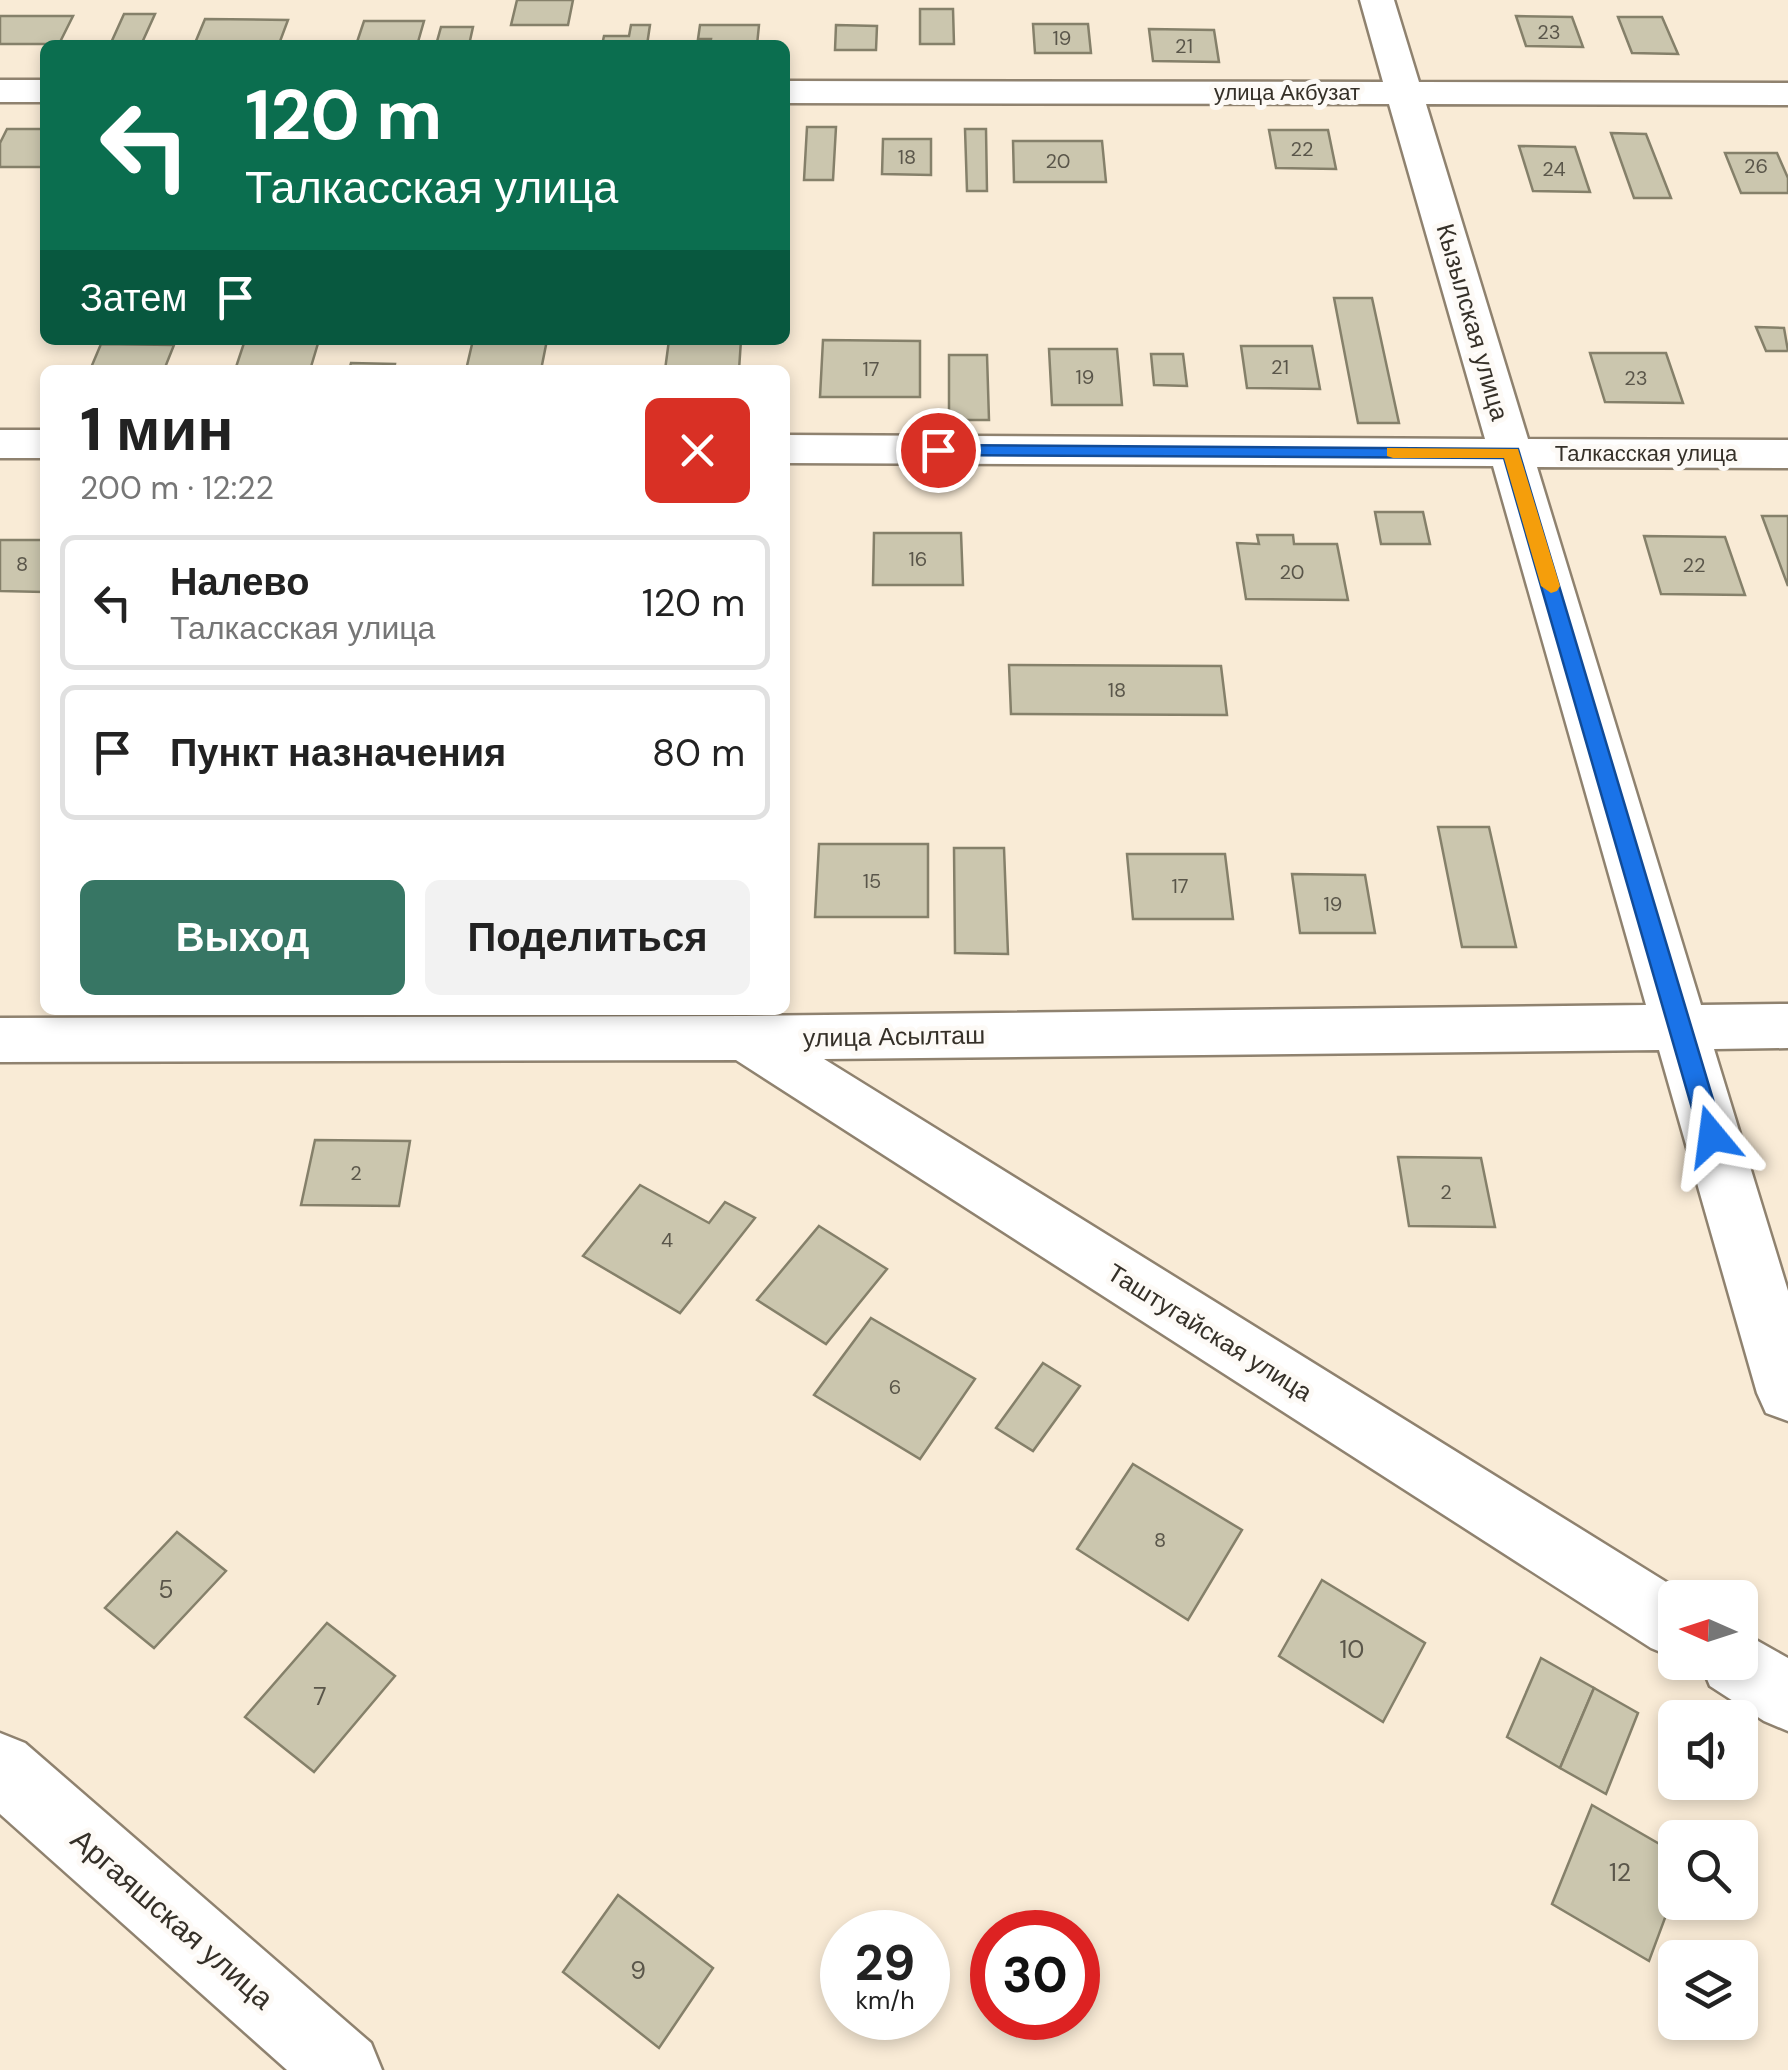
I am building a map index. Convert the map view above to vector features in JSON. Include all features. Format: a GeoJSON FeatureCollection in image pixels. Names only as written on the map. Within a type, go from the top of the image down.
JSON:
{"type":"FeatureCollection","features":[{"type":"Feature","properties":{"kind":"street","name":"Кызылская улица"},"geometry":{"type":"LineString","coordinates":[[1378,0],[1788,1393]]}},
{"type":"Feature","properties":{"kind":"street"},"geometry":{"type":"LineString","coordinates":[[0,92],[40,92]]}},
{"type":"Feature","properties":{"kind":"street","name":"улица Акбузат"},"geometry":{"type":"LineString","coordinates":[[790,92],[1788,94]]}},
{"type":"Feature","properties":{"kind":"street"},"geometry":{"type":"LineString","coordinates":[[0,444],[40,444]]}},
{"type":"Feature","properties":{"kind":"street","name":"Талкасская улица"},"geometry":{"type":"LineString","coordinates":[[790,448],[1788,454]]}},
{"type":"Feature","properties":{"kind":"street","name":"улица Асылташ"},"geometry":{"type":"LineString","coordinates":[[0,1040],[745,1038],[1788,1026]]}},
{"type":"Feature","properties":{"kind":"street","name":"Таштугайская улица"},"geometry":{"type":"LineString","coordinates":[[745,1038],[1658,1614]]}},
{"type":"Feature","properties":{"kind":"street"},"geometry":{"type":"LineString","coordinates":[[1758,1678],[1788,1697]]}},
{"type":"Feature","properties":{"kind":"street","name":"Аргаяшская улица"},"geometry":{"type":"LineString","coordinates":[[0,1768],[344,2070]]}},
{"type":"Feature","properties":{"kind":"building"},"geometry":{"type":"Polygon","coordinates":[[[517,0],[573,0],[568,25],[511,25],[517,0]]]}},
{"type":"Feature","properties":{"kind":"building"},"geometry":{"type":"Polygon","coordinates":[[[920,9],[953,9],[954,44],[920,44],[920,9]]]}},
{"type":"Feature","properties":{"kind":"building"},"geometry":{"type":"Polygon","coordinates":[[[124,14],[155,14],[143,40],[112,40],[124,14]]]}},
{"type":"Feature","properties":{"kind":"building"},"geometry":{"type":"Polygon","coordinates":[[[0,16],[73,16],[61,40],[0,44],[0,16]]]}},
{"type":"Feature","properties":{"kind":"building"},"geometry":{"type":"Polygon","coordinates":[[[1516,16],[1572,17],[1583,47],[1526,46],[1516,16]]]}},
{"type":"Feature","properties":{"kind":"building"},"geometry":{"type":"Polygon","coordinates":[[[1618,17],[1662,17],[1678,54],[1632,53],[1618,17]]]}},
{"type":"Feature","properties":{"kind":"building"},"geometry":{"type":"Polygon","coordinates":[[[205,19],[288,20],[280,40],[196,40],[205,19]]]}},
{"type":"Feature","properties":{"kind":"building"},"geometry":{"type":"Polygon","coordinates":[[[364,21],[424,21],[419,40],[358,40],[364,21]]]}},
{"type":"Feature","properties":{"kind":"building"},"geometry":{"type":"Polygon","coordinates":[[[1033,24],[1088,24],[1091,53],[1035,53],[1033,24]]]}},
{"type":"Feature","properties":{"kind":"building"},"geometry":{"type":"Polygon","coordinates":[[[631,25],[650,25],[648,40],[603,40],[604,36],[629,36],[631,25]]]}},
{"type":"Feature","properties":{"kind":"building"},"geometry":{"type":"Polygon","coordinates":[[[700,25],[759,25],[758,40],[698,39],[700,25]]]}},
{"type":"Feature","properties":{"kind":"building"},"geometry":{"type":"Polygon","coordinates":[[[836,25],[877,26],[876,50],[835,50],[836,25]]]}},
{"type":"Feature","properties":{"kind":"building"},"geometry":{"type":"Polygon","coordinates":[[[441,27],[473,27],[470,40],[437,40],[441,27]]]}},
{"type":"Feature","properties":{"kind":"building"},"geometry":{"type":"Polygon","coordinates":[[[1149,29],[1214,30],[1219,62],[1153,61],[1149,29]]]}},
{"type":"Feature","properties":{"kind":"building"},"geometry":{"type":"Polygon","coordinates":[[[807,127],[836,127],[833,180],[804,180],[807,127]]]}},
{"type":"Feature","properties":{"kind":"building"},"geometry":{"type":"Polygon","coordinates":[[[7,129],[40,129],[40,167],[0,167],[0,143],[7,129]]]}},
{"type":"Feature","properties":{"kind":"building"},"geometry":{"type":"Polygon","coordinates":[[[965,129],[986,129],[987,191],[967,191],[965,129]]]}},
{"type":"Feature","properties":{"kind":"building"},"geometry":{"type":"Polygon","coordinates":[[[1269,130],[1328,130],[1336,169],[1276,168],[1269,130]]]}},
{"type":"Feature","properties":{"kind":"building"},"geometry":{"type":"Polygon","coordinates":[[[1611,133],[1646,134],[1671,198],[1634,198],[1611,133]]]}},
{"type":"Feature","properties":{"kind":"building"},"geometry":{"type":"Polygon","coordinates":[[[883,139],[931,139],[931,175],[882,174],[883,139]]]}},
{"type":"Feature","properties":{"kind":"building"},"geometry":{"type":"Polygon","coordinates":[[[1013,141],[1102,141],[1106,182],[1014,182],[1013,141]]]}},
{"type":"Feature","properties":{"kind":"building"},"geometry":{"type":"Polygon","coordinates":[[[1519,146],[1575,147],[1590,192],[1533,191],[1519,146]]]}},
{"type":"Feature","properties":{"kind":"building"},"geometry":{"type":"Polygon","coordinates":[[[1725,153],[1777,153],[1788,178],[1788,193],[1741,193],[1725,153]]]}},
{"type":"Feature","properties":{"kind":"building"},"geometry":{"type":"Polygon","coordinates":[[[1334,298],[1372,298],[1399,423],[1358,423],[1334,298]]]}},
{"type":"Feature","properties":{"kind":"building"},"geometry":{"type":"Polygon","coordinates":[[[1756,327],[1784,328],[1788,351],[1766,351],[1756,327]]]}},
{"type":"Feature","properties":{"kind":"building"},"geometry":{"type":"Polygon","coordinates":[[[823,340],[920,341],[920,397],[820,397],[823,340]]]}},
{"type":"Feature","properties":{"kind":"building"},"geometry":{"type":"Polygon","coordinates":[[[101,345],[174,345],[166,365],[92,365],[101,345]]]}},
{"type":"Feature","properties":{"kind":"building"},"geometry":{"type":"Polygon","coordinates":[[[243,345],[318,345],[312,365],[237,365],[243,345]]]}},
{"type":"Feature","properties":{"kind":"building"},"geometry":{"type":"Polygon","coordinates":[[[472,345],[546,345],[542,365],[467,365],[472,345]]]}},
{"type":"Feature","properties":{"kind":"building"},"geometry":{"type":"Polygon","coordinates":[[[668,345],[741,345],[739,365],[666,365],[668,345]]]}},
{"type":"Feature","properties":{"kind":"building"},"geometry":{"type":"Polygon","coordinates":[[[1241,346],[1312,346],[1320,389],[1247,388],[1241,346]]]}},
{"type":"Feature","properties":{"kind":"building"},"geometry":{"type":"Polygon","coordinates":[[[1049,349],[1117,349],[1122,405],[1052,405],[1049,349]]]}},
{"type":"Feature","properties":{"kind":"building"},"geometry":{"type":"Polygon","coordinates":[[[1590,353],[1666,353],[1683,403],[1605,402],[1590,353]]]}},
{"type":"Feature","properties":{"kind":"building"},"geometry":{"type":"Polygon","coordinates":[[[1151,354],[1183,354],[1187,386],[1154,385],[1151,354]]]}},
{"type":"Feature","properties":{"kind":"building"},"geometry":{"type":"Polygon","coordinates":[[[949,355],[987,355],[989,420],[949,420],[949,355]]]}},
{"type":"Feature","properties":{"kind":"building"},"geometry":{"type":"Polygon","coordinates":[[[351,363],[395,364],[395,365],[351,363]]]}},
{"type":"Feature","properties":{"kind":"building"},"geometry":{"type":"Polygon","coordinates":[[[1375,512],[1423,512],[1430,544],[1381,544],[1375,512]]]}},
{"type":"Feature","properties":{"kind":"building"},"geometry":{"type":"Polygon","coordinates":[[[1762,516],[1788,516],[1788,586],[1762,516]]]}},
{"type":"Feature","properties":{"kind":"building"},"geometry":{"type":"Polygon","coordinates":[[[874,533],[961,533],[963,585],[873,585],[874,533]]]}},
{"type":"Feature","properties":{"kind":"building"},"geometry":{"type":"Polygon","coordinates":[[[1257,535],[1293,535],[1294,544],[1337,544],[1348,600],[1246,599],[1237,543],[1259,544],[1257,535]]]}},
{"type":"Feature","properties":{"kind":"building"},"geometry":{"type":"Polygon","coordinates":[[[1644,536],[1725,537],[1745,595],[1661,594],[1644,536]]]}},
{"type":"Feature","properties":{"kind":"building"},"geometry":{"type":"Polygon","coordinates":[[[0,540],[40,540],[40,592],[0,591],[0,540]]]}},
{"type":"Feature","properties":{"kind":"building"},"geometry":{"type":"Polygon","coordinates":[[[1009,665],[1221,666],[1227,715],[1011,714],[1009,665]]]}},
{"type":"Feature","properties":{"kind":"building"},"geometry":{"type":"Polygon","coordinates":[[[1438,827],[1489,827],[1516,947],[1462,947],[1438,827]]]}},
{"type":"Feature","properties":{"kind":"building"},"geometry":{"type":"Polygon","coordinates":[[[819,844],[928,844],[928,917],[815,917],[819,844]]]}},
{"type":"Feature","properties":{"kind":"building"},"geometry":{"type":"Polygon","coordinates":[[[954,848],[1004,848],[1008,954],[955,953],[954,848]]]}},
{"type":"Feature","properties":{"kind":"building"},"geometry":{"type":"Polygon","coordinates":[[[1127,854],[1225,854],[1233,919],[1133,919],[1127,854]]]}},
{"type":"Feature","properties":{"kind":"building"},"geometry":{"type":"Polygon","coordinates":[[[1292,874],[1365,875],[1375,933],[1300,933],[1292,874]]]}},
{"type":"Feature","properties":{"kind":"building"},"geometry":{"type":"Polygon","coordinates":[[[315,1140],[410,1141],[399,1206],[301,1205],[315,1140]]]}},
{"type":"Feature","properties":{"kind":"building"},"geometry":{"type":"Polygon","coordinates":[[[1398,1157],[1481,1158],[1495,1227],[1409,1226],[1398,1157]]]}},
{"type":"Feature","properties":{"kind":"building"},"geometry":{"type":"Polygon","coordinates":[[[640,1185],[709,1223],[725,1202],[755,1218],[680,1313],[583,1256],[640,1185]]]}},
{"type":"Feature","properties":{"kind":"building"},"geometry":{"type":"Polygon","coordinates":[[[819,1226],[887,1269],[826,1344],[757,1300],[819,1226]]]}},
{"type":"Feature","properties":{"kind":"building"},"geometry":{"type":"Polygon","coordinates":[[[871,1318],[975,1379],[920,1459],[814,1395],[871,1318]]]}},
{"type":"Feature","properties":{"kind":"building"},"geometry":{"type":"Polygon","coordinates":[[[1043,1363],[1080,1386],[1033,1451],[996,1428],[1043,1363]]]}},
{"type":"Feature","properties":{"kind":"building"},"geometry":{"type":"Polygon","coordinates":[[[1133,1464],[1242,1530],[1188,1620],[1077,1549],[1133,1464]]]}},
{"type":"Feature","properties":{"kind":"building"},"geometry":{"type":"Polygon","coordinates":[[[177,1532],[226,1571],[154,1648],[105,1608],[177,1532]]]}},
{"type":"Feature","properties":{"kind":"building"},"geometry":{"type":"Polygon","coordinates":[[[1322,1580],[1425,1643],[1383,1722],[1279,1656],[1322,1580]]]}},
{"type":"Feature","properties":{"kind":"building"},"geometry":{"type":"Polygon","coordinates":[[[327,1623],[395,1676],[314,1772],[245,1717],[327,1623]]]}},
{"type":"Feature","properties":{"kind":"building"},"geometry":{"type":"Polygon","coordinates":[[[1541,1658],[1594,1688],[1560,1768],[1507,1737],[1541,1658]]]}},
{"type":"Feature","properties":{"kind":"building"},"geometry":{"type":"Polygon","coordinates":[[[1594,1688],[1638,1713],[1606,1794],[1560,1768],[1594,1688]]]}},
{"type":"Feature","properties":{"kind":"building"},"geometry":{"type":"Polygon","coordinates":[[[1592,1805],[1658,1843],[1658,1920],[1664,1920],[1649,1961],[1552,1904],[1592,1805]]]}},
{"type":"Feature","properties":{"kind":"building"},"geometry":{"type":"Polygon","coordinates":[[[618,1895],[713,1968],[659,2048],[563,1972],[618,1895]]]}},
{"type":"Feature","properties":{"kind":"slow traffic"},"geometry":{"type":"LineString","coordinates":[[1393,452],[1511,453],[1551,586]]}},
{"type":"Feature","properties":{"kind":"route"},"geometry":{"type":"LineString","coordinates":[[938,450],[1511,453],[1712,1136]]}}]}
